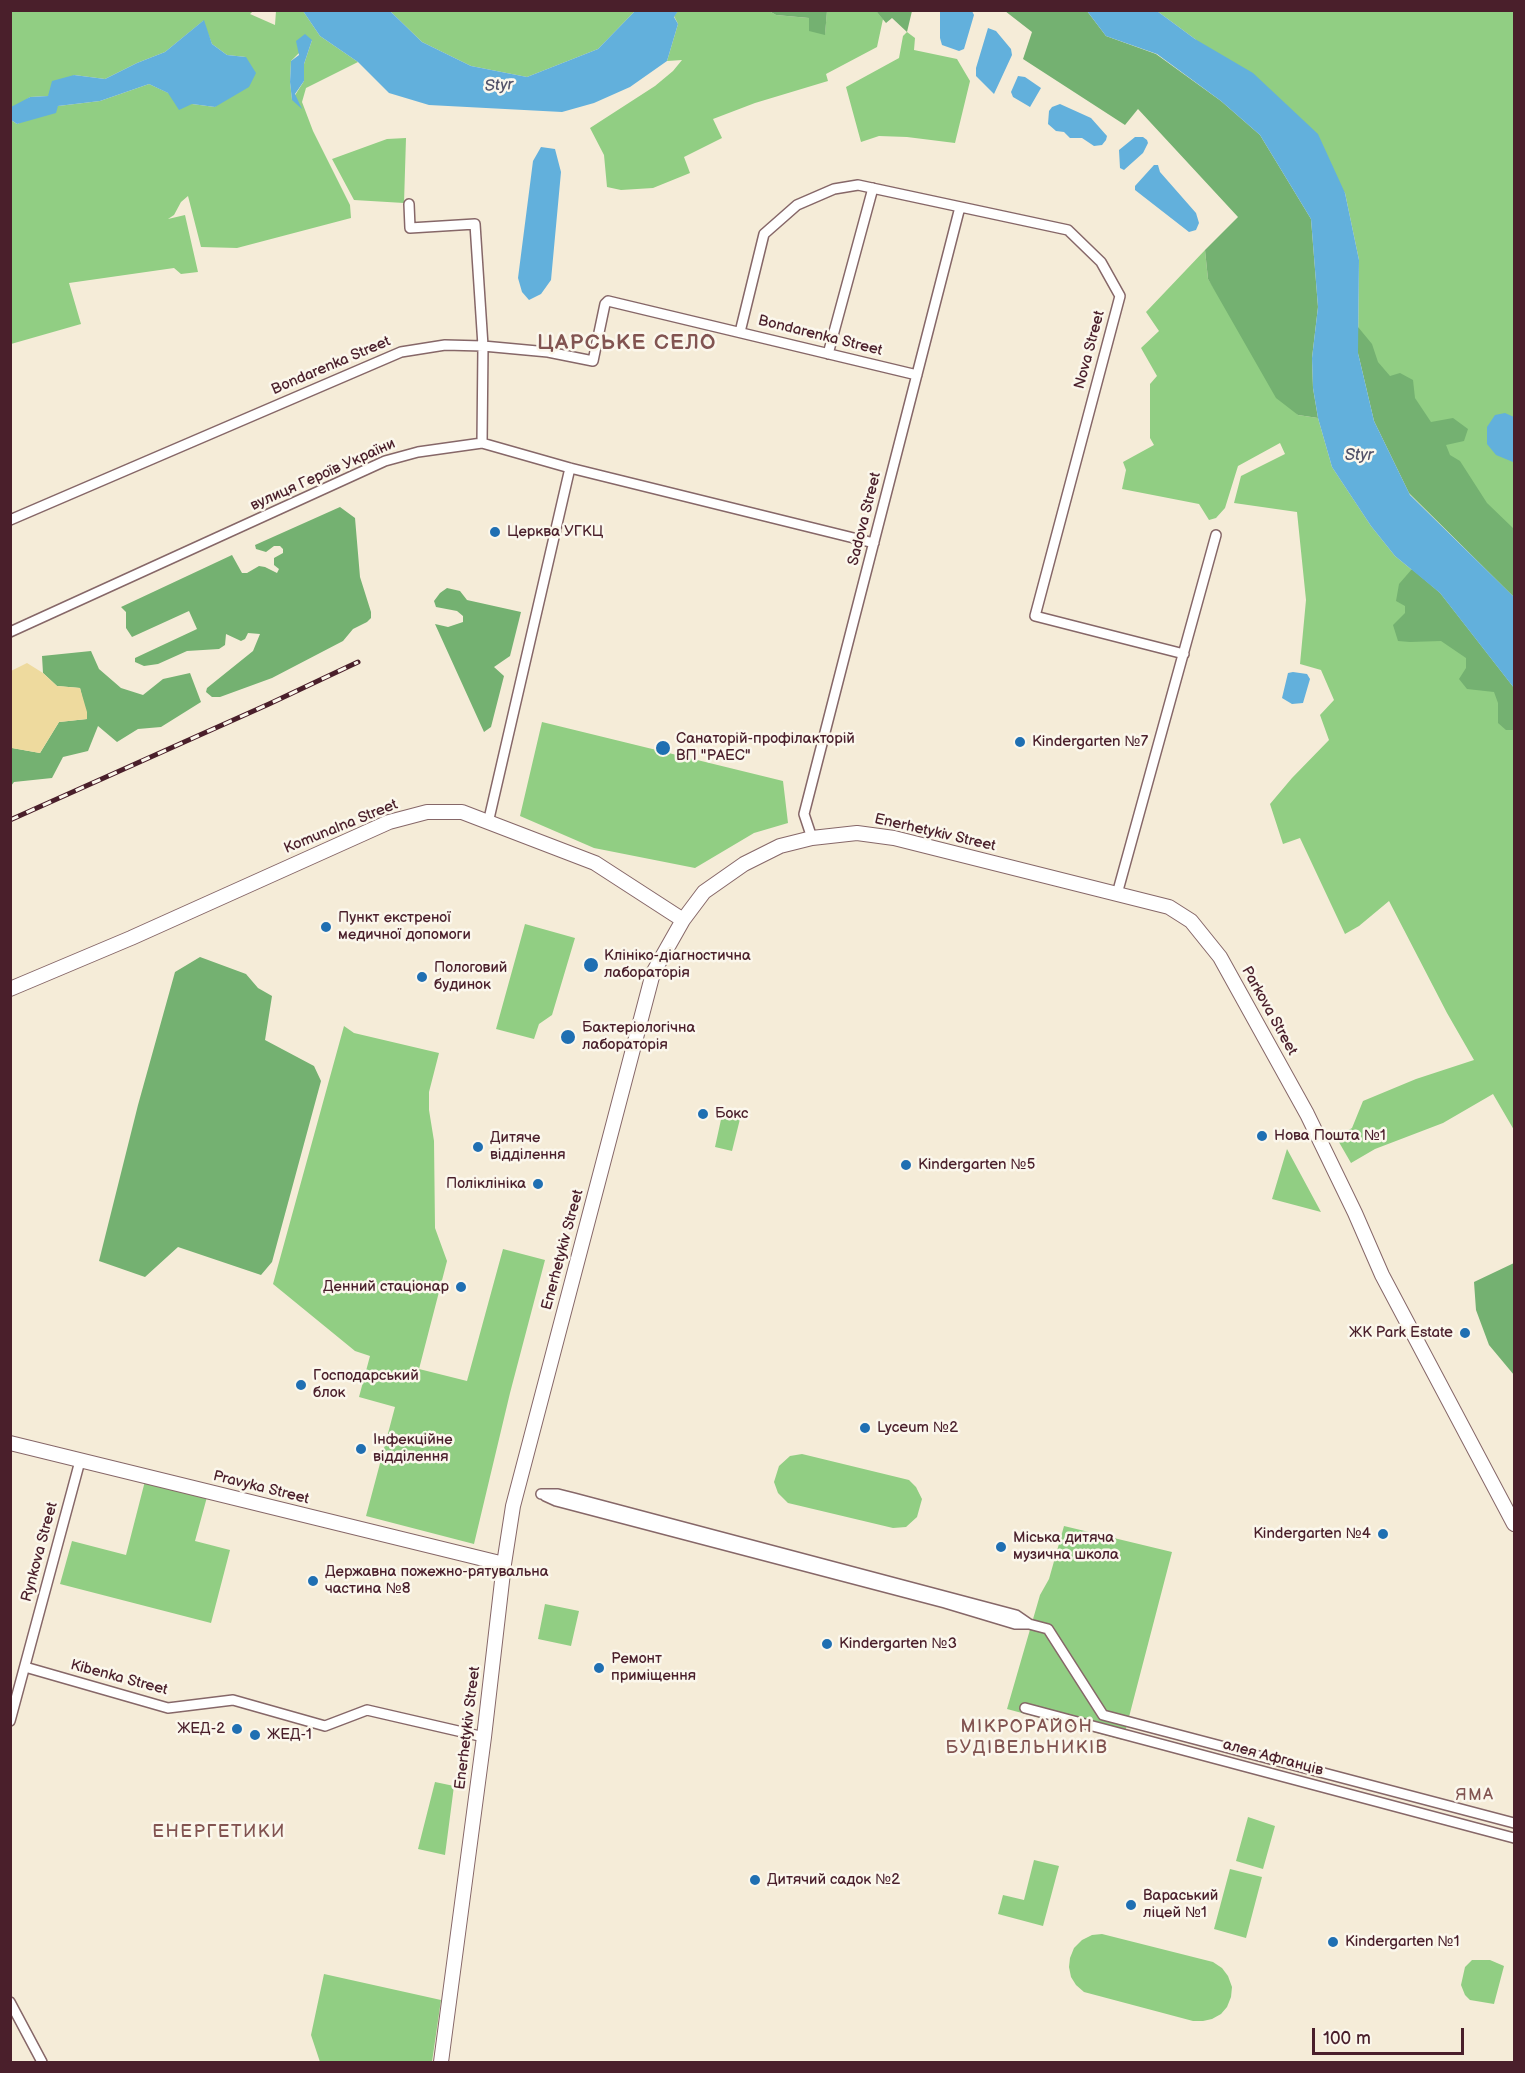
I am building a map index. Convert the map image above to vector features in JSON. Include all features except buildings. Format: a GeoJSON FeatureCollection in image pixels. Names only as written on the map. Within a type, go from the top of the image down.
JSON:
{"type":"FeatureCollection","features":[{"type":"Feature","properties":{"kind":"street","name":"Nova Street"},"geometry":{"type":"LineString","coordinates":[[740,332],[764,234],[797,204],[834,189],[858,184],[1068,230],[1101,262],[1120,297],[1035,616],[1184,654]]}},
{"type":"Feature","properties":{"kind":"street"},"geometry":{"type":"LineString","coordinates":[[828,354],[873,188]]}},
{"type":"Feature","properties":{"kind":"street"},"geometry":{"type":"LineString","coordinates":[[409,204],[410,228],[475,224],[483,346],[482,443]]}},
{"type":"Feature","properties":{"kind":"street","name":"Sadova Street"},"geometry":{"type":"LineString","coordinates":[[812,838],[804,814],[960,207]]}},
{"type":"Feature","properties":{"kind":"street","name":"Bondarenka Street"},"geometry":{"type":"LineString","coordinates":[[10,520],[401,352],[445,345],[483,346],[548,352],[593,361],[605,304],[608,301],[917,375]]}},
{"type":"Feature","properties":{"kind":"street","name":"вулиця Героїв України"},"geometry":{"type":"LineString","coordinates":[[10,632],[385,461],[418,452],[482,443],[570,468],[874,543]]}},
{"type":"Feature","properties":{"kind":"street"},"geometry":{"type":"LineString","coordinates":[[488,823],[570,468]]}},
{"type":"Feature","properties":{"kind":"street"},"geometry":{"type":"LineString","coordinates":[[1117,894],[1216,535]]}},
{"type":"Feature","properties":{"kind":"street","name":"Komunalna Street"},"geometry":{"type":"LineString","coordinates":[[10,989],[131,938],[389,822],[427,812],[462,812],[595,863],[683,920]]}},
{"type":"Feature","properties":{"kind":"street","name":"Enerhetykiv Street"},"geometry":{"type":"LineString","coordinates":[[441,2062],[484,1737],[504,1564],[515,1497],[653,973],[683,920],[704,892],[744,864],[780,846],[812,838],[857,833],[894,838],[1117,894]]}},
{"type":"Feature","properties":{"kind":"street","name":"Parkova Street"},"geometry":{"type":"LineString","coordinates":[[1117,894],[1169,907],[1191,921],[1220,957],[1307,1114],[1382,1275],[1515,1524]]}},
{"type":"Feature","properties":{"kind":"street","name":"Pravyka Street"},"geometry":{"type":"LineString","coordinates":[[10,1443],[504,1564]]}},
{"type":"Feature","properties":{"kind":"street","name":"Rynkova Street"},"geometry":{"type":"LineString","coordinates":[[10,1721],[80,1461]]}},
{"type":"Feature","properties":{"kind":"street"},"geometry":{"type":"LineString","coordinates":[[541,1494],[558,1494],[574,1498],[935,1593],[1016,1615],[1029,1624],[1015,1624],[556,1501],[541,1494]]}},
{"type":"Feature","properties":{"kind":"street","name":"алея Афганців"},"geometry":{"type":"LineString","coordinates":[[1029,1624],[1048,1629],[1103,1715],[1515,1823]]}},
{"type":"Feature","properties":{"kind":"street","name":"Kibenka Street"},"geometry":{"type":"LineString","coordinates":[[26,1667],[168,1708],[233,1700],[325,1726],[367,1710],[484,1737]]}},
{"type":"Feature","properties":{"kind":"street","name":"алея Афганців"},"geometry":{"type":"LineString","coordinates":[[1025,1708],[1515,1838]]}},
{"type":"Feature","properties":{"kind":"street"},"geometry":{"type":"LineString","coordinates":[[10,2002],[42,2062]]}},
{"type":"Feature","properties":{"kind":"green space"},"geometry":{"type":"Polygon","coordinates":[[[11,11],[253,11],[250,14],[275,25],[276,11],[303,11],[320,36],[358,62],[306,88],[302,102],[313,131],[350,205],[351,218],[237,248],[201,247],[188,196],[181,202],[174,215],[168,219],[185,215],[198,272],[181,274],[174,268],[69,283],[81,324],[11,344],[11,120],[17,124],[58,106],[100,101],[149,84],[192,104],[215,107],[246,57],[227,55],[212,44],[203,21],[165,52],[105,79],[74,75],[48,96],[30,97],[11,111],[11,11]],[[312,40],[291,61],[292,100],[304,81],[304,64],[312,40]]]}},
{"type":"Feature","properties":{"kind":"green space"},"geometry":{"type":"Polygon","coordinates":[[[390,11],[635,11],[598,49],[527,77],[471,66],[422,42],[390,11]]]}},
{"type":"Feature","properties":{"kind":"green space"},"geometry":{"type":"Polygon","coordinates":[[[678,11],[769,11],[776,15],[809,18],[825,34],[827,11],[876,11],[883,19],[877,47],[826,74],[828,81],[755,103],[713,119],[722,138],[684,157],[690,173],[653,188],[621,190],[607,187],[604,155],[590,128],[655,86],[682,60],[667,61],[678,24],[674,16],[678,11]]]}},
{"type":"Feature","properties":{"kind":"green space"},"geometry":{"type":"Polygon","coordinates":[[[769,11],[827,11],[825,35],[809,31],[809,18],[776,15],[769,11]]]}},
{"type":"Feature","properties":{"kind":"green space"},"geometry":{"type":"Polygon","coordinates":[[[876,11],[912,11],[907,32],[892,18],[886,23],[876,11]]]}},
{"type":"Feature","properties":{"kind":"green space"},"geometry":{"type":"Polygon","coordinates":[[[1005,11],[1087,11],[1106,36],[1156,54],[1221,101],[1260,135],[1311,219],[1318,307],[1312,358],[1313,388],[1318,418],[1298,415],[1276,398],[1208,279],[1205,250],[1238,217],[1138,109],[1125,125],[1023,59],[1032,32],[1005,11]]]}},
{"type":"Feature","properties":{"kind":"green space"},"geometry":{"type":"Polygon","coordinates":[[[1157,11],[1514,11],[1514,597],[1410,494],[1396,464],[1358,353],[1359,260],[1345,193],[1195,39],[1157,11]]]}},
{"type":"Feature","properties":{"kind":"green space"},"geometry":{"type":"Polygon","coordinates":[[[907,32],[915,38],[914,50],[957,59],[970,81],[955,143],[879,136],[861,142],[846,87],[899,58],[903,36],[907,32]]]}},
{"type":"Feature","properties":{"kind":"green space"},"geometry":{"type":"Polygon","coordinates":[[[406,138],[404,203],[354,200],[332,159],[387,139],[406,138]]]}},
{"type":"Feature","properties":{"kind":"green space"},"geometry":{"type":"Polygon","coordinates":[[[1205,250],[1208,279],[1298,415],[1318,418],[1332,467],[1371,526],[1395,556],[1440,593],[1514,688],[1514,1130],[1493,1094],[1443,1123],[1375,1149],[1351,1163],[1336,1137],[1352,1128],[1363,1101],[1416,1079],[1474,1060],[1389,901],[1359,926],[1345,934],[1300,838],[1283,844],[1270,804],[1329,740],[1320,715],[1334,700],[1321,670],[1300,664],[1306,600],[1297,512],[1234,503],[1241,476],[1285,454],[1280,443],[1238,466],[1225,508],[1216,518],[1209,520],[1199,504],[1122,489],[1126,470],[1123,462],[1154,445],[1150,438],[1150,384],[1157,376],[1141,348],[1159,331],[1146,312],[1205,250]]]}},
{"type":"Feature","properties":{"kind":"green space"},"geometry":{"type":"Polygon","coordinates":[[[1358,327],[1372,344],[1378,362],[1390,376],[1400,373],[1413,380],[1415,398],[1431,422],[1453,418],[1468,429],[1464,441],[1446,445],[1450,455],[1460,461],[1487,503],[1514,529],[1514,597],[1409,493],[1374,421],[1358,353],[1358,327]]]}},
{"type":"Feature","properties":{"kind":"green space"},"geometry":{"type":"Polygon","coordinates":[[[340,507],[355,518],[360,577],[371,612],[371,618],[353,629],[343,641],[272,678],[220,697],[212,697],[206,692],[207,688],[253,651],[260,634],[248,633],[241,641],[226,634],[225,645],[219,649],[187,651],[158,664],[144,666],[135,662],[135,658],[197,629],[189,611],[132,637],[126,628],[126,612],[121,607],[232,555],[242,573],[247,573],[259,566],[277,573],[279,569],[274,565],[274,558],[283,553],[283,549],[280,546],[274,546],[266,552],[256,549],[255,545],[340,507]]]}},
{"type":"Feature","properties":{"kind":"green space"},"geometry":{"type":"Polygon","coordinates":[[[1412,569],[1440,593],[1514,688],[1514,730],[1506,730],[1498,723],[1498,703],[1494,692],[1467,689],[1459,679],[1466,668],[1466,658],[1441,641],[1398,641],[1393,625],[1405,613],[1405,606],[1396,601],[1399,584],[1412,569]]]}},
{"type":"Feature","properties":{"kind":"green space"},"geometry":{"type":"Polygon","coordinates":[[[447,588],[460,591],[467,600],[521,612],[510,656],[494,667],[504,676],[491,727],[484,732],[435,624],[448,627],[463,622],[463,616],[457,611],[436,607],[434,601],[447,588]]]}},
{"type":"Feature","properties":{"kind":"green space"},"geometry":{"type":"Polygon","coordinates":[[[91,651],[99,669],[121,688],[143,695],[163,679],[190,673],[201,702],[161,727],[138,729],[117,742],[98,726],[88,751],[63,757],[52,778],[14,782],[11,786],[10,751],[12,748],[40,753],[59,722],[87,719],[80,688],[57,686],[43,673],[42,656],[91,651]]]}},
{"type":"Feature","properties":{"kind":"green space"},"geometry":{"type":"Polygon","coordinates":[[[542,722],[783,781],[788,823],[754,833],[695,868],[594,848],[520,816],[542,722]]]}},
{"type":"Feature","properties":{"kind":"green space"},"geometry":{"type":"Polygon","coordinates":[[[525,924],[575,938],[552,1015],[539,1024],[534,1039],[496,1029],[525,924]]]}},
{"type":"Feature","properties":{"kind":"green space"},"geometry":{"type":"Polygon","coordinates":[[[200,957],[246,974],[258,988],[272,996],[265,1040],[314,1066],[321,1081],[272,1262],[261,1275],[178,1247],[145,1277],[99,1261],[138,1105],[175,972],[200,957]]]}},
{"type":"Feature","properties":{"kind":"green space"},"geometry":{"type":"Polygon","coordinates":[[[344,1026],[354,1033],[439,1053],[429,1092],[429,1110],[434,1141],[435,1228],[447,1261],[419,1369],[467,1381],[503,1249],[545,1260],[474,1544],[366,1516],[395,1407],[359,1397],[370,1356],[355,1351],[273,1284],[344,1026]]]}},
{"type":"Feature","properties":{"kind":"green space"},"geometry":{"type":"Polygon","coordinates":[[[722,1115],[740,1119],[732,1151],[715,1147],[722,1115]]]}},
{"type":"Feature","properties":{"kind":"green space"},"geometry":{"type":"Polygon","coordinates":[[[1287,1149],[1321,1212],[1272,1199],[1287,1149]]]}},
{"type":"Feature","properties":{"kind":"green space"},"geometry":{"type":"Polygon","coordinates":[[[1514,1263],[1514,1375],[1489,1345],[1476,1310],[1474,1282],[1514,1263]]]}},
{"type":"Feature","properties":{"kind":"green space"},"geometry":{"type":"Polygon","coordinates":[[[802,1454],[909,1480],[916,1487],[922,1499],[917,1517],[906,1527],[893,1528],[788,1503],[778,1493],[774,1482],[779,1466],[790,1456],[802,1454]]]}},
{"type":"Feature","properties":{"kind":"green space"},"geometry":{"type":"Polygon","coordinates":[[[145,1481],[207,1497],[195,1541],[230,1550],[211,1623],[60,1584],[72,1541],[126,1555],[145,1481]]]}},
{"type":"Feature","properties":{"kind":"green space"},"geometry":{"type":"Polygon","coordinates":[[[1064,1526],[1172,1552],[1123,1740],[1007,1709],[1040,1595],[1049,1579],[1064,1526]]]}},
{"type":"Feature","properties":{"kind":"green space"},"geometry":{"type":"Polygon","coordinates":[[[545,1604],[579,1611],[571,1646],[538,1639],[545,1604]]]}},
{"type":"Feature","properties":{"kind":"green space"},"geometry":{"type":"Polygon","coordinates":[[[435,1782],[454,1786],[445,1855],[418,1849],[435,1782]]]}},
{"type":"Feature","properties":{"kind":"green space"},"geometry":{"type":"Polygon","coordinates":[[[1248,1817],[1275,1826],[1263,1869],[1236,1861],[1248,1817]]]}},
{"type":"Feature","properties":{"kind":"green space"},"geometry":{"type":"Polygon","coordinates":[[[1034,1860],[1059,1866],[1043,1926],[998,1914],[1003,1895],[1024,1900],[1034,1860]]]}},
{"type":"Feature","properties":{"kind":"green space"},"geometry":{"type":"Polygon","coordinates":[[[1230,1869],[1262,1877],[1246,1938],[1214,1929],[1230,1869]]]}},
{"type":"Feature","properties":{"kind":"green space"},"geometry":{"type":"Polygon","coordinates":[[[1102,1934],[1213,1962],[1222,1968],[1232,1987],[1227,2007],[1212,2019],[1193,2021],[1084,1992],[1071,1977],[1070,1958],[1074,1948],[1082,1940],[1092,1935],[1102,1934]]]}},
{"type":"Feature","properties":{"kind":"green space"},"geometry":{"type":"Polygon","coordinates":[[[1472,1960],[1490,1960],[1504,1966],[1494,2004],[1470,2000],[1465,1995],[1461,1985],[1465,1967],[1472,1960]]]}},
{"type":"Feature","properties":{"kind":"green space"},"geometry":{"type":"Polygon","coordinates":[[[324,1974],[441,2000],[432,2062],[320,2062],[311,2035],[324,1974]]]}},
{"type":"Feature","properties":{"kind":"sand"},"geometry":{"type":"Polygon","coordinates":[[[27,663],[57,686],[80,688],[87,712],[87,719],[59,722],[40,753],[12,748],[11,751],[11,671],[27,663]]]}},
{"type":"Feature","properties":{"kind":"water","name":"Styr"},"geometry":{"type":"Polygon","coordinates":[[[303,11],[390,11],[422,42],[471,66],[527,77],[598,49],[635,11],[678,11],[674,17],[678,24],[667,61],[630,87],[594,103],[562,112],[429,105],[389,93],[358,62],[320,36],[303,11]]]}},
{"type":"Feature","properties":{"kind":"water"},"geometry":{"type":"Polygon","coordinates":[[[940,11],[972,11],[974,15],[964,49],[959,51],[942,45],[940,11]]]}},
{"type":"Feature","properties":{"kind":"water","name":"Styr"},"geometry":{"type":"Polygon","coordinates":[[[1087,11],[1157,11],[1195,39],[1253,73],[1318,134],[1345,193],[1359,260],[1358,353],[1374,421],[1410,495],[1514,597],[1514,688],[1440,593],[1395,556],[1371,526],[1332,467],[1318,418],[1313,388],[1312,358],[1318,307],[1311,219],[1260,135],[1221,101],[1157,54],[1106,36],[1087,11]]]}},
{"type":"Feature","properties":{"kind":"water"},"geometry":{"type":"Polygon","coordinates":[[[204,20],[212,44],[227,55],[246,57],[256,73],[249,87],[215,107],[192,104],[179,110],[168,93],[149,84],[100,101],[58,106],[56,113],[17,124],[11,120],[11,107],[30,97],[48,96],[52,81],[74,75],[105,79],[165,52],[204,20]]]}},
{"type":"Feature","properties":{"kind":"water"},"geometry":{"type":"Polygon","coordinates":[[[988,28],[996,31],[1011,49],[1012,55],[994,94],[976,76],[976,68],[988,28]]]}},
{"type":"Feature","properties":{"kind":"water"},"geometry":{"type":"Polygon","coordinates":[[[305,34],[312,40],[304,64],[304,81],[295,94],[302,109],[292,100],[290,82],[291,61],[299,55],[296,41],[305,34]]]}},
{"type":"Feature","properties":{"kind":"water"},"geometry":{"type":"Polygon","coordinates":[[[1018,76],[1025,77],[1041,88],[1030,107],[1013,97],[1011,92],[1018,76]]]}},
{"type":"Feature","properties":{"kind":"water"},"geometry":{"type":"Polygon","coordinates":[[[1060,104],[1091,118],[1107,136],[1102,145],[1094,146],[1082,138],[1070,138],[1064,132],[1056,131],[1048,124],[1049,111],[1060,104]]]}},
{"type":"Feature","properties":{"kind":"water"},"geometry":{"type":"Polygon","coordinates":[[[1135,137],[1143,137],[1148,143],[1143,153],[1124,170],[1120,168],[1119,150],[1135,137]]]}},
{"type":"Feature","properties":{"kind":"water"},"geometry":{"type":"Polygon","coordinates":[[[541,147],[555,149],[561,172],[551,280],[541,294],[529,300],[522,292],[518,278],[533,161],[541,147]]]}},
{"type":"Feature","properties":{"kind":"water"},"geometry":{"type":"Polygon","coordinates":[[[1154,165],[1158,165],[1160,172],[1196,213],[1199,223],[1196,230],[1189,232],[1135,190],[1135,186],[1154,165]]]}},
{"type":"Feature","properties":{"kind":"water"},"geometry":{"type":"Polygon","coordinates":[[[1505,413],[1514,417],[1513,462],[1496,455],[1487,444],[1487,427],[1495,415],[1505,413]]]}},
{"type":"Feature","properties":{"kind":"water"},"geometry":{"type":"Polygon","coordinates":[[[1288,673],[1307,674],[1310,679],[1303,703],[1292,704],[1282,698],[1288,673]]]}},
{"type":"Feature","properties":{"kind":"railway"},"geometry":{"type":"LineString","coordinates":[[10,820],[358,662]]}},
{"type":"Feature","properties":{"kind":"place","name":"Церква УГКЦ"},"geometry":{"type":"Point","coordinates":[495,532]}},
{"type":"Feature","properties":{"kind":"place","name":"Kindergarten №7"},"geometry":{"type":"Point","coordinates":[1020,742]}},
{"type":"Feature","properties":{"kind":"place","name":"Санаторій-профілакторій ВП \"РАЕС\""},"geometry":{"type":"Point","coordinates":[663,748]}},
{"type":"Feature","properties":{"kind":"place","name":"Пункт екстреної медичної допомоги"},"geometry":{"type":"Point","coordinates":[326,927]}},
{"type":"Feature","properties":{"kind":"place","name":"Клініко-діагностична лабораторія"},"geometry":{"type":"Point","coordinates":[591,965]}},
{"type":"Feature","properties":{"kind":"place","name":"Пологовий будинок"},"geometry":{"type":"Point","coordinates":[422,977]}},
{"type":"Feature","properties":{"kind":"place","name":"Бактеріологічна лабораторія"},"geometry":{"type":"Point","coordinates":[568,1037]}},
{"type":"Feature","properties":{"kind":"place","name":"Бокс"},"geometry":{"type":"Point","coordinates":[703,1114]}},
{"type":"Feature","properties":{"kind":"place","name":"Нова Пошта №1"},"geometry":{"type":"Point","coordinates":[1262,1136]}},
{"type":"Feature","properties":{"kind":"place","name":"Дитяче відділення"},"geometry":{"type":"Point","coordinates":[478,1147]}},
{"type":"Feature","properties":{"kind":"place","name":"Kindergarten №5"},"geometry":{"type":"Point","coordinates":[906,1165]}},
{"type":"Feature","properties":{"kind":"place","name":"Поліклініка"},"geometry":{"type":"Point","coordinates":[538,1184]}},
{"type":"Feature","properties":{"kind":"place","name":"Денний стаціонар"},"geometry":{"type":"Point","coordinates":[461,1287]}},
{"type":"Feature","properties":{"kind":"place","name":"ЖК Park Estate"},"geometry":{"type":"Point","coordinates":[1465,1333]}},
{"type":"Feature","properties":{"kind":"place","name":"Господарський блок"},"geometry":{"type":"Point","coordinates":[301,1385]}},
{"type":"Feature","properties":{"kind":"place","name":"Lyceum №2"},"geometry":{"type":"Point","coordinates":[865,1428]}},
{"type":"Feature","properties":{"kind":"place","name":"Інфекційне відділення"},"geometry":{"type":"Point","coordinates":[361,1449]}},
{"type":"Feature","properties":{"kind":"place","name":"Kindergarten №4"},"geometry":{"type":"Point","coordinates":[1383,1534]}},
{"type":"Feature","properties":{"kind":"place","name":"Міська дитяча музична школа"},"geometry":{"type":"Point","coordinates":[1001,1547]}},
{"type":"Feature","properties":{"kind":"place","name":"Державна пожежно-рятувальна частина №8"},"geometry":{"type":"Point","coordinates":[313,1581]}},
{"type":"Feature","properties":{"kind":"place","name":"Kindergarten №3"},"geometry":{"type":"Point","coordinates":[827,1644]}},
{"type":"Feature","properties":{"kind":"place","name":"Ремонт приміщення"},"geometry":{"type":"Point","coordinates":[599,1668]}},
{"type":"Feature","properties":{"kind":"place","name":"ЖЕД-2"},"geometry":{"type":"Point","coordinates":[237,1729]}},
{"type":"Feature","properties":{"kind":"place","name":"ЖЕД-1"},"geometry":{"type":"Point","coordinates":[255,1735]}},
{"type":"Feature","properties":{"kind":"place","name":"Дитячий садок №2"},"geometry":{"type":"Point","coordinates":[755,1880]}},
{"type":"Feature","properties":{"kind":"place","name":"Вараський ліцей №1"},"geometry":{"type":"Point","coordinates":[1131,1905]}},
{"type":"Feature","properties":{"kind":"place","name":"Kindergarten №1"},"geometry":{"type":"Point","coordinates":[1333,1942]}},
{"type":"Feature","properties":{"kind":"district","name":"ЦАРСЬКЕ СЕЛО"},"geometry":{"type":"Point","coordinates":[627,344]}},
{"type":"Feature","properties":{"kind":"district","name":"МІКРОРАЙОН БУДІВЕЛЬНИКІВ"},"geometry":{"type":"Point","coordinates":[1027,1737]}},
{"type":"Feature","properties":{"kind":"district","name":"ЯМА"},"geometry":{"type":"Point","coordinates":[1475,1796]}},
{"type":"Feature","properties":{"kind":"district","name":"ЕНЕРГЕТИКИ"},"geometry":{"type":"Point","coordinates":[219,1832]}}]}
